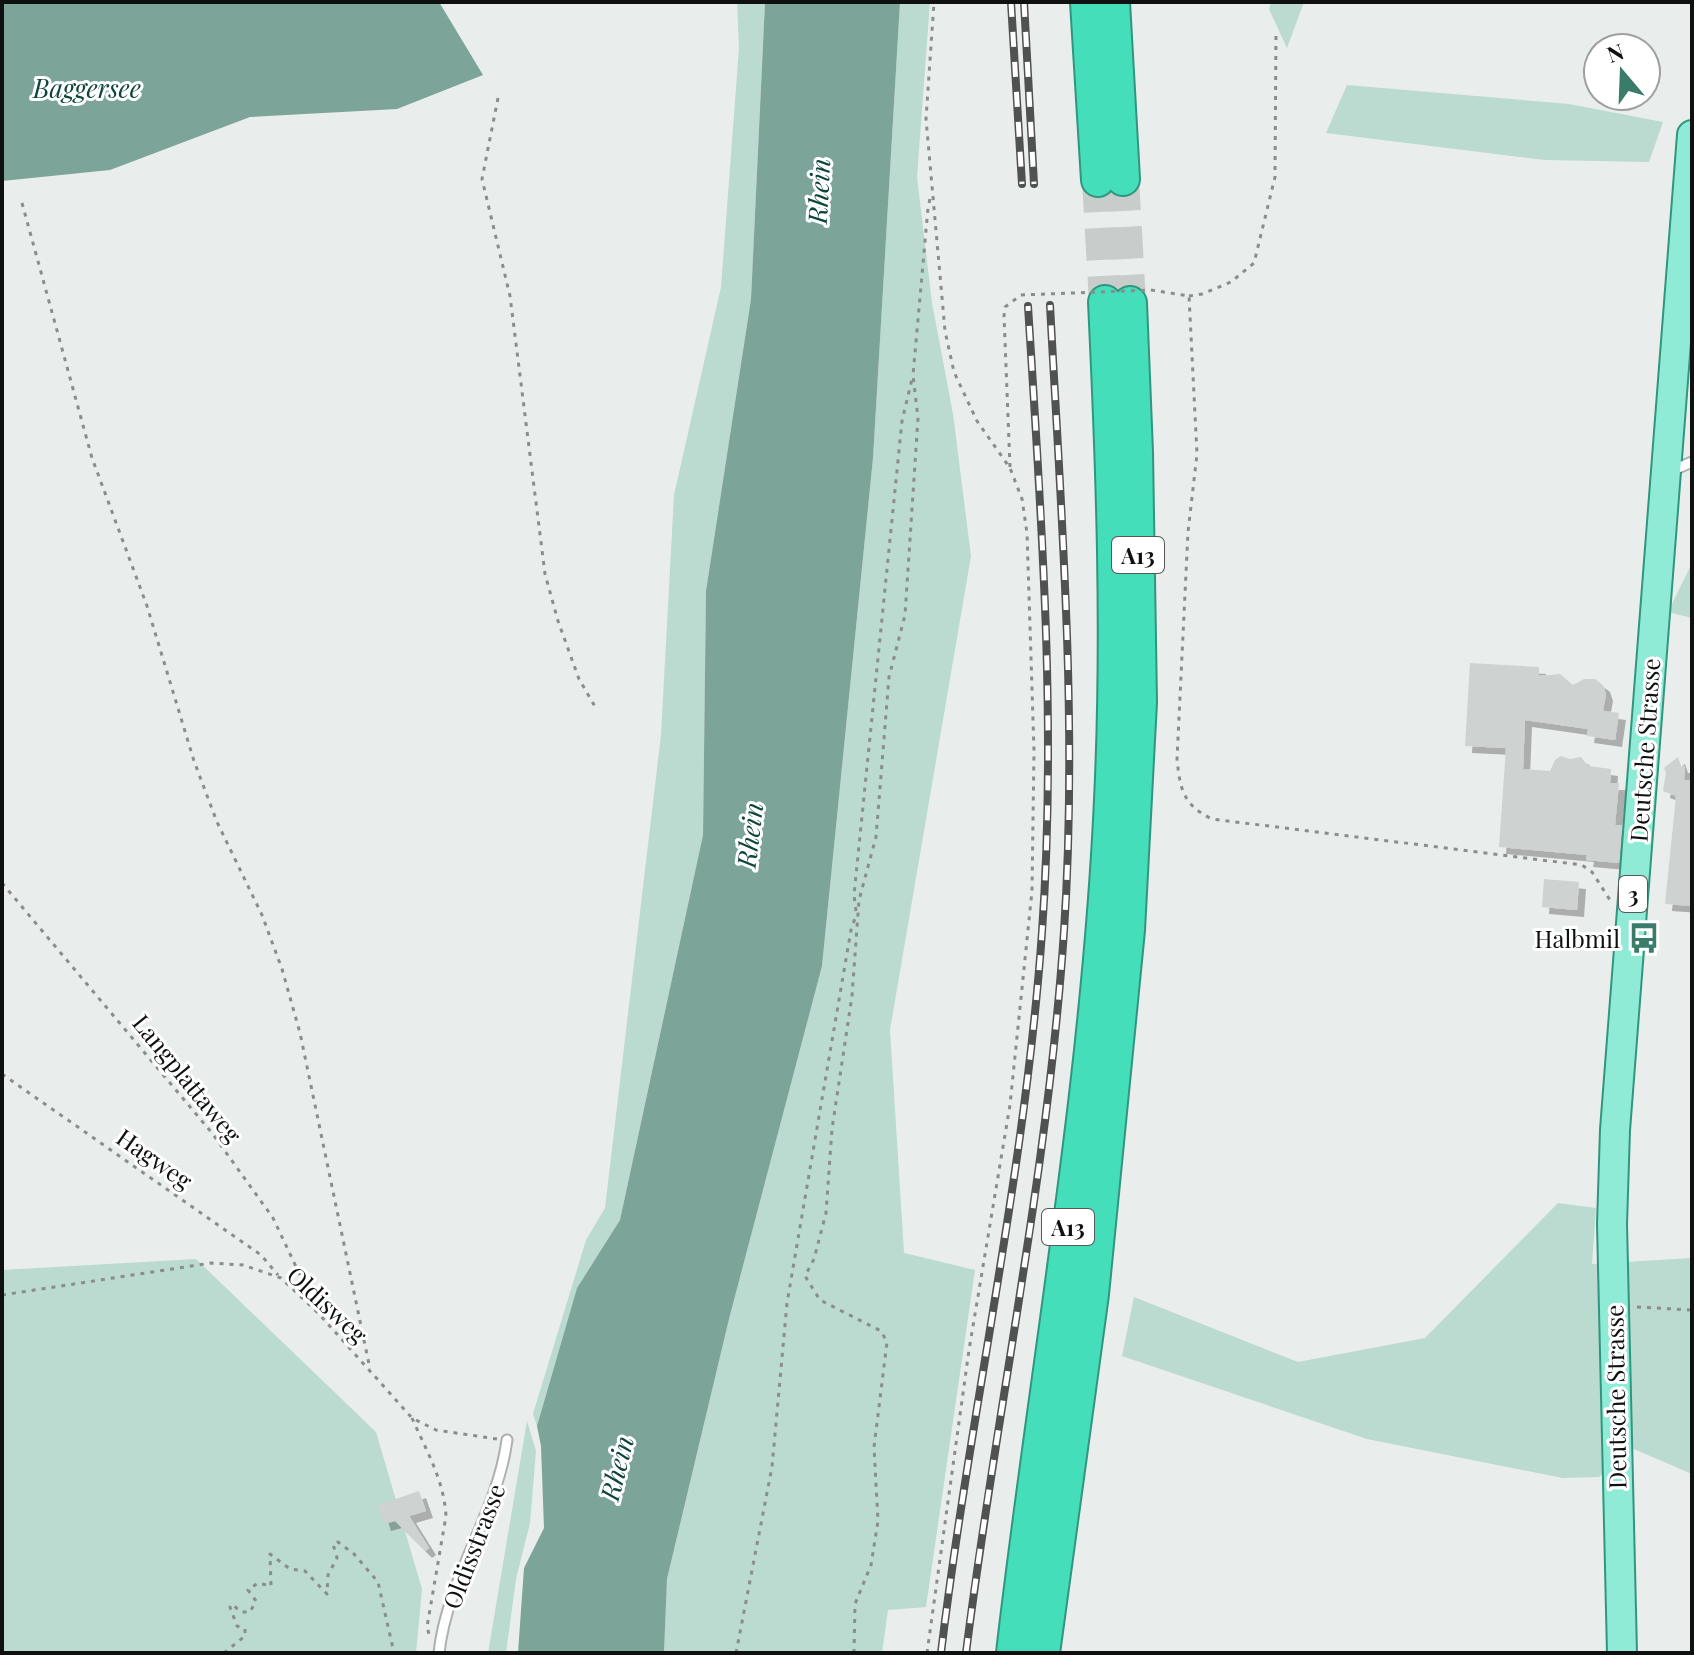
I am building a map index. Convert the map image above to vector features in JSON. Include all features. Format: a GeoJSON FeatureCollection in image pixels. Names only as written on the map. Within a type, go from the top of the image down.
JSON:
{"type":"FeatureCollection","features":[{"type":"Feature","properties":{"kind":"highway"},"geometry":{"type":"LineString","coordinates":[[1087,2],[1110,179],[1113,2]]}},
{"type":"Feature","properties":{"kind":"highway","name":"A13"},"geometry":{"type":"LineString","coordinates":[[1013,1653],[1089,1064],[1111,800],[1114,700],[1112,453],[1129,298]]}},
{"type":"Feature","properties":{"kind":"highway","name":"A13"},"geometry":{"type":"LineString","coordinates":[[1043,1653],[1092,1294],[1128,930],[1140,702],[1136,452],[1129,298]]}},
{"type":"Feature","properties":{"kind":"main road","name":"Deutsche Strasse"},"geometry":{"type":"LineString","coordinates":[[1622,1653],[1613,1307],[1615,1130],[1692,135]]}},
{"type":"Feature","properties":{"kind":"lane"},"geometry":{"type":"LineString","coordinates":[[1665,475],[1692,462]]}},
{"type":"Feature","properties":{"kind":"lane","name":"Oldisstrasse"},"geometry":{"type":"LineString","coordinates":[[439,1653],[442,1628],[453,1593],[483,1526],[504,1463],[507,1440]]}},
{"type":"Feature","properties":{"kind":"path"},"geometry":{"type":"LineString","coordinates":[[927,1653],[969,1350],[1010,1105],[1032,891],[1034,751],[1027,533],[1022,499],[1010,468],[977,421],[954,372],[945,331],[926,119],[934,2]]}},
{"type":"Feature","properties":{"kind":"path"},"geometry":{"type":"LineString","coordinates":[[1010,468],[1005,307],[1021,295],[1129,298],[1202,294],[1231,282],[1254,263],[1275,177],[1276,34]]}},
{"type":"Feature","properties":{"kind":"path"},"geometry":{"type":"LineString","coordinates":[[498,98],[482,179],[510,296],[545,574],[579,679],[597,710]]}},
{"type":"Feature","properties":{"kind":"path"},"geometry":{"type":"LineString","coordinates":[[854,1653],[855,1604],[871,1565],[878,1521],[874,1447],[887,1342],[881,1331],[820,1300],[805,1276],[814,1259],[826,1213],[832,1129],[852,996],[857,914],[854,895],[902,421],[913,375],[932,191]]}},
{"type":"Feature","properties":{"kind":"path"},"geometry":{"type":"LineString","coordinates":[[22,203],[92,458],[147,606],[194,761],[217,822],[262,915],[282,969],[300,1033],[370,1369]]}},
{"type":"Feature","properties":{"kind":"path"},"geometry":{"type":"LineString","coordinates":[[1189,296],[1197,454],[1188,532],[1177,759],[1180,787],[1195,811],[1212,819],[1582,865],[1592,872],[1610,901],[1631,923]]}},
{"type":"Feature","properties":{"kind":"path"},"geometry":{"type":"LineString","coordinates":[[736,1653],[772,1467],[787,1303],[851,930],[876,837],[889,677],[905,615],[918,418],[913,375]]}},
{"type":"Feature","properties":{"kind":"path","name":"Langplattaweg"},"geometry":{"type":"LineString","coordinates":[[2,883],[212,1133],[273,1218],[319,1314]]}},
{"type":"Feature","properties":{"kind":"path","name":"Hagweg"},"geometry":{"type":"LineString","coordinates":[[2,1074],[261,1255],[281,1278]]}},
{"type":"Feature","properties":{"kind":"path","name":"Oldisweg"},"geometry":{"type":"LineString","coordinates":[[2,1295],[211,1263],[243,1265],[281,1278],[319,1314],[412,1418],[436,1430],[507,1440]]}},
{"type":"Feature","properties":{"kind":"path"},"geometry":{"type":"LineString","coordinates":[[1613,1307],[1692,1310]]}},
{"type":"Feature","properties":{"kind":"path"},"geometry":{"type":"LineString","coordinates":[[412,1418],[440,1480],[445,1504],[446,1516],[427,1627],[431,1640]]}},
{"type":"Feature","properties":{"kind":"path"},"geometry":{"type":"LineString","coordinates":[[224,1653],[245,1636],[245,1629],[237,1626],[232,1604],[241,1612],[250,1612],[256,1601],[248,1590],[252,1585],[271,1586],[270,1554],[290,1569],[305,1571],[327,1594],[328,1575],[337,1558],[333,1544],[338,1542],[348,1547],[378,1582],[394,1653]]}},
{"type":"Feature","properties":{"kind":"shaded area"},"geometry":{"type":"Polygon","coordinates":[[[737,2],[765,2],[751,299],[706,591],[703,835],[620,1220],[577,1288],[537,1426],[533,1414],[586,1240],[605,1208],[661,735],[674,495],[721,287],[739,48],[737,2]]]}},
{"type":"Feature","properties":{"kind":"shaded area"},"geometry":{"type":"Polygon","coordinates":[[[900,2],[930,2],[917,177],[932,303],[953,414],[971,556],[890,1030],[904,1253],[975,1270],[926,1607],[888,1610],[882,1653],[664,1653],[667,1579],[729,1319],[822,966],[873,458],[900,2]]]}},
{"type":"Feature","properties":{"kind":"shaded area"},"geometry":{"type":"Polygon","coordinates":[[[1271,2],[1304,2],[1287,48],[1269,9],[1271,2]]]}},
{"type":"Feature","properties":{"kind":"shaded area"},"geometry":{"type":"Polygon","coordinates":[[[1347,85],[1569,104],[1582,106],[1582,112],[1611,112],[1663,122],[1649,162],[1545,160],[1326,133],[1347,85]]]}},
{"type":"Feature","properties":{"kind":"shaded area"},"geometry":{"type":"Polygon","coordinates":[[[1692,563],[1692,618],[1668,612],[1692,563]]]}},
{"type":"Feature","properties":{"kind":"shaded area"},"geometry":{"type":"Polygon","coordinates":[[[1558,1203],[1596,1208],[1592,1264],[1692,1258],[1692,1474],[1629,1447],[1599,1477],[1563,1478],[1367,1439],[1122,1356],[1134,1297],[1298,1362],[1425,1338],[1558,1203]]]}},
{"type":"Feature","properties":{"kind":"shaded area"},"geometry":{"type":"Polygon","coordinates":[[[196,1259],[376,1432],[422,1589],[416,1653],[2,1653],[2,1270],[196,1259]]]}},
{"type":"Feature","properties":{"kind":"shaded area"},"geometry":{"type":"Polygon","coordinates":[[[527,1421],[536,1451],[530,1523],[516,1579],[506,1653],[488,1653],[527,1421]]]}},
{"type":"Feature","properties":{"kind":"water","name":"Baggersee"},"geometry":{"type":"Polygon","coordinates":[[[2,2],[439,2],[483,75],[397,109],[250,117],[110,170],[2,181],[2,2]]]}},
{"type":"Feature","properties":{"kind":"water","name":"Rhein"},"geometry":{"type":"Polygon","coordinates":[[[765,2],[900,2],[873,458],[822,966],[729,1319],[667,1579],[664,1653],[518,1653],[524,1568],[544,1528],[541,1446],[537,1426],[577,1288],[620,1220],[703,835],[706,591],[751,299],[765,2]]]}},
{"type":"Feature","properties":{"kind":"building"},"geometry":{"type":"Polygon","coordinates":[[[1470,663],[1539,667],[1539,676],[1560,674],[1573,685],[1584,679],[1595,679],[1603,685],[1606,694],[1603,711],[1619,713],[1615,740],[1587,736],[1588,729],[1525,720],[1523,769],[1550,771],[1555,760],[1561,756],[1570,759],[1581,757],[1588,766],[1611,769],[1610,783],[1619,783],[1615,825],[1622,825],[1619,863],[1586,860],[1587,855],[1499,847],[1506,748],[1465,746],[1470,663]]]}},
{"type":"Feature","properties":{"kind":"building"},"geometry":{"type":"Polygon","coordinates":[[[1678,757],[1681,766],[1685,766],[1684,780],[1692,781],[1692,906],[1665,904],[1676,796],[1663,791],[1664,768],[1678,757]]]}},
{"type":"Feature","properties":{"kind":"building"},"geometry":{"type":"Polygon","coordinates":[[[1544,879],[1579,882],[1577,910],[1542,907],[1544,879]]]}},
{"type":"Feature","properties":{"kind":"building"},"geometry":{"type":"Polygon","coordinates":[[[419,1491],[426,1511],[409,1516],[429,1548],[425,1551],[395,1521],[384,1524],[378,1505],[419,1491]]]}},
{"type":"Feature","properties":{"kind":"tunnel"},"geometry":{"type":"LineString","coordinates":[[1123,179],[1130,303]]}},
{"type":"Feature","properties":{"kind":"tunnel"},"geometry":{"type":"LineString","coordinates":[[1098,180],[1105,302]]}},
{"type":"Feature","properties":{"kind":"railway"},"geometry":{"type":"LineString","coordinates":[[1011,2],[1022,184]]}},
{"type":"Feature","properties":{"kind":"railway"},"geometry":{"type":"LineString","coordinates":[[1024,2],[1034,184]]}},
{"type":"Feature","properties":{"kind":"railway"},"geometry":{"type":"LineString","coordinates":[[966,1653],[1034,1202],[1064,931],[1069,696],[1050,305]]}},
{"type":"Feature","properties":{"kind":"railway"},"geometry":{"type":"LineString","coordinates":[[941,1653],[1023,1113],[1042,932],[1048,697],[1028,306]]}},
{"type":"Feature","properties":{"kind":"place","name":"Halbmil"},"geometry":{"type":"Point","coordinates":[1644,938]}}]}
